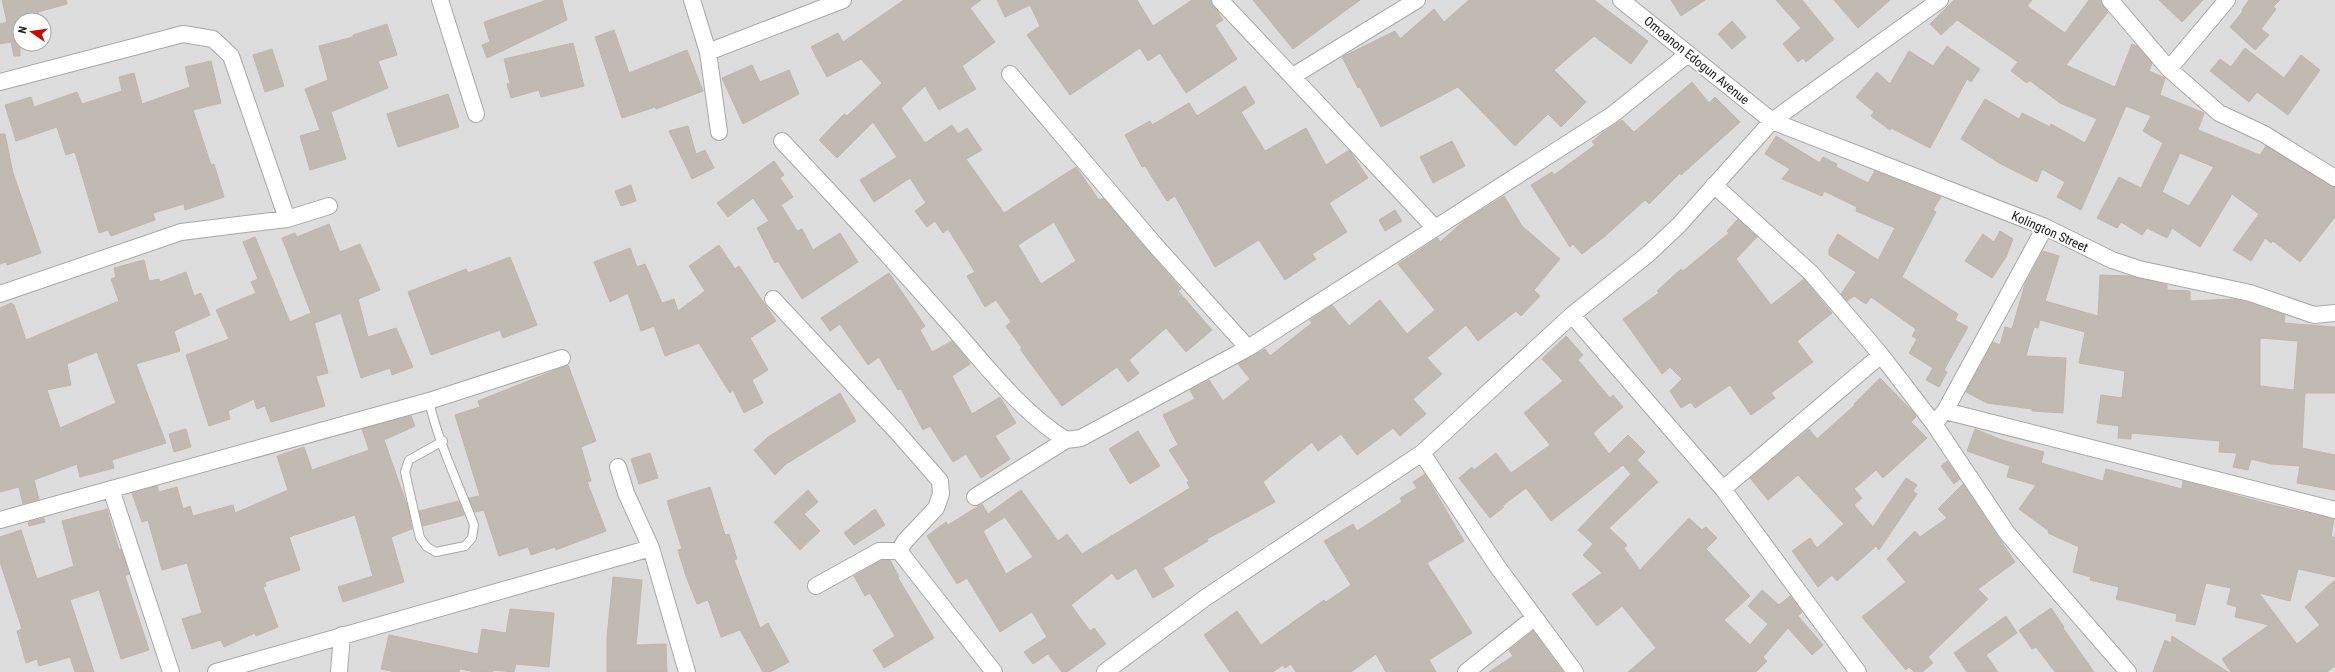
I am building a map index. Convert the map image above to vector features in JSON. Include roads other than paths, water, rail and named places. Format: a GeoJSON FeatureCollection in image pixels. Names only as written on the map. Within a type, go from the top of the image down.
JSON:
{"type":"FeatureCollection","features":[{"type":"Feature","properties":{"kind":"street"},"geometry":{"type":"LineString","coordinates":[[440,0],[476,114]]}},
{"type":"Feature","properties":{"kind":"street"},"geometry":{"type":"LineString","coordinates":[[692,0],[708,52],[719,132]]}},
{"type":"Feature","properties":{"kind":"street"},"geometry":{"type":"LineString","coordinates":[[708,52],[843,0]]}},
{"type":"Feature","properties":{"kind":"street"},"geometry":{"type":"LineString","coordinates":[[1220,0],[1435,228]]}},
{"type":"Feature","properties":{"kind":"street"},"geometry":{"type":"LineString","coordinates":[[1293,76],[1417,0]]}},
{"type":"Feature","properties":{"kind":"street","name":"Omoanon Edogun Avenue"},"geometry":{"type":"LineString","coordinates":[[1622,0],[1670,37],[1688,54],[1772,121]]}},
{"type":"Feature","properties":{"kind":"street"},"geometry":{"type":"LineString","coordinates":[[2110,0],[2169,69],[2218,113],[2264,134],[2335,178]]}},
{"type":"Feature","properties":{"kind":"street"},"geometry":{"type":"LineString","coordinates":[[2169,69],[2227,0]]}},
{"type":"Feature","properties":{"kind":"street"},"geometry":{"type":"LineString","coordinates":[[1105,672],[1206,598],[1422,453],[1572,315],[1647,255],[1679,225],[1772,121],[1931,3]]}},
{"type":"Feature","properties":{"kind":"street"},"geometry":{"type":"LineString","coordinates":[[0,82],[183,34],[213,39],[232,56],[287,219]]}},
{"type":"Feature","properties":{"kind":"street"},"geometry":{"type":"LineString","coordinates":[[975,496],[1066,440],[1081,438],[1248,348],[1612,115],[1688,54]]}},
{"type":"Feature","properties":{"kind":"street"},"geometry":{"type":"LineString","coordinates":[[1010,74],[1154,245],[1248,348]]}},
{"type":"Feature","properties":{"kind":"street","name":"Kolington Street"},"geometry":{"type":"LineString","coordinates":[[1772,121],[2045,228],[2112,260],[2138,269],[2250,293],[2314,315],[2335,313]]}},
{"type":"Feature","properties":{"kind":"street"},"geometry":{"type":"LineString","coordinates":[[782,141],[864,228],[1001,382],[1049,429],[1066,440]]}},
{"type":"Feature","properties":{"kind":"street"},"geometry":{"type":"LineString","coordinates":[[1714,185],[1811,273],[1881,355],[1934,424],[2006,533],[2128,672]]}},
{"type":"Feature","properties":{"kind":"street"},"geometry":{"type":"LineString","coordinates":[[0,294],[181,232],[287,219],[329,206]]}},
{"type":"Feature","properties":{"kind":"street"},"geometry":{"type":"LineString","coordinates":[[1934,424],[1945,411],[2045,228]]}},
{"type":"Feature","properties":{"kind":"street"},"geometry":{"type":"LineString","coordinates":[[772,299],[898,433],[940,481],[941,494],[936,508],[909,536],[899,551]]}},
{"type":"Feature","properties":{"kind":"street"},"geometry":{"type":"LineString","coordinates":[[1572,315],[1723,489],[1858,672]]}},
{"type":"Feature","properties":{"kind":"street"},"geometry":{"type":"LineString","coordinates":[[1723,489],[1881,355]]}},
{"type":"Feature","properties":{"kind":"street"},"geometry":{"type":"LineString","coordinates":[[0,520],[429,401],[562,358]]}},
{"type":"Feature","properties":{"kind":"street"},"geometry":{"type":"LineString","coordinates":[[1945,411],[2335,510]]}},
{"type":"Feature","properties":{"kind":"street"},"geometry":{"type":"LineString","coordinates":[[1422,453],[1497,566],[1575,672]]}},
{"type":"Feature","properties":{"kind":"street"},"geometry":{"type":"LineString","coordinates":[[618,467],[626,493],[651,548],[687,672]]}},
{"type":"Feature","properties":{"kind":"street"},"geometry":{"type":"LineString","coordinates":[[111,488],[171,672]]}},
{"type":"Feature","properties":{"kind":"street"},"geometry":{"type":"LineString","coordinates":[[216,672],[651,548]]}},
{"type":"Feature","properties":{"kind":"street"},"geometry":{"type":"LineString","coordinates":[[816,586],[879,551],[899,551]]}},
{"type":"Feature","properties":{"kind":"street"},"geometry":{"type":"LineString","coordinates":[[899,551],[994,672]]}},
{"type":"Feature","properties":{"kind":"street"},"geometry":{"type":"LineString","coordinates":[[1466,672],[1534,618]]}},
{"type":"Feature","properties":{"kind":"street"},"geometry":{"type":"LineString","coordinates":[[339,672],[342,635]]}},
{"type":"Feature","properties":{"kind":"lane"},"geometry":{"type":"LineString","coordinates":[[429,401],[442,441],[474,525],[472,538],[465,546],[436,552],[426,547],[420,538],[405,472],[409,460],[442,441]]}}]}
